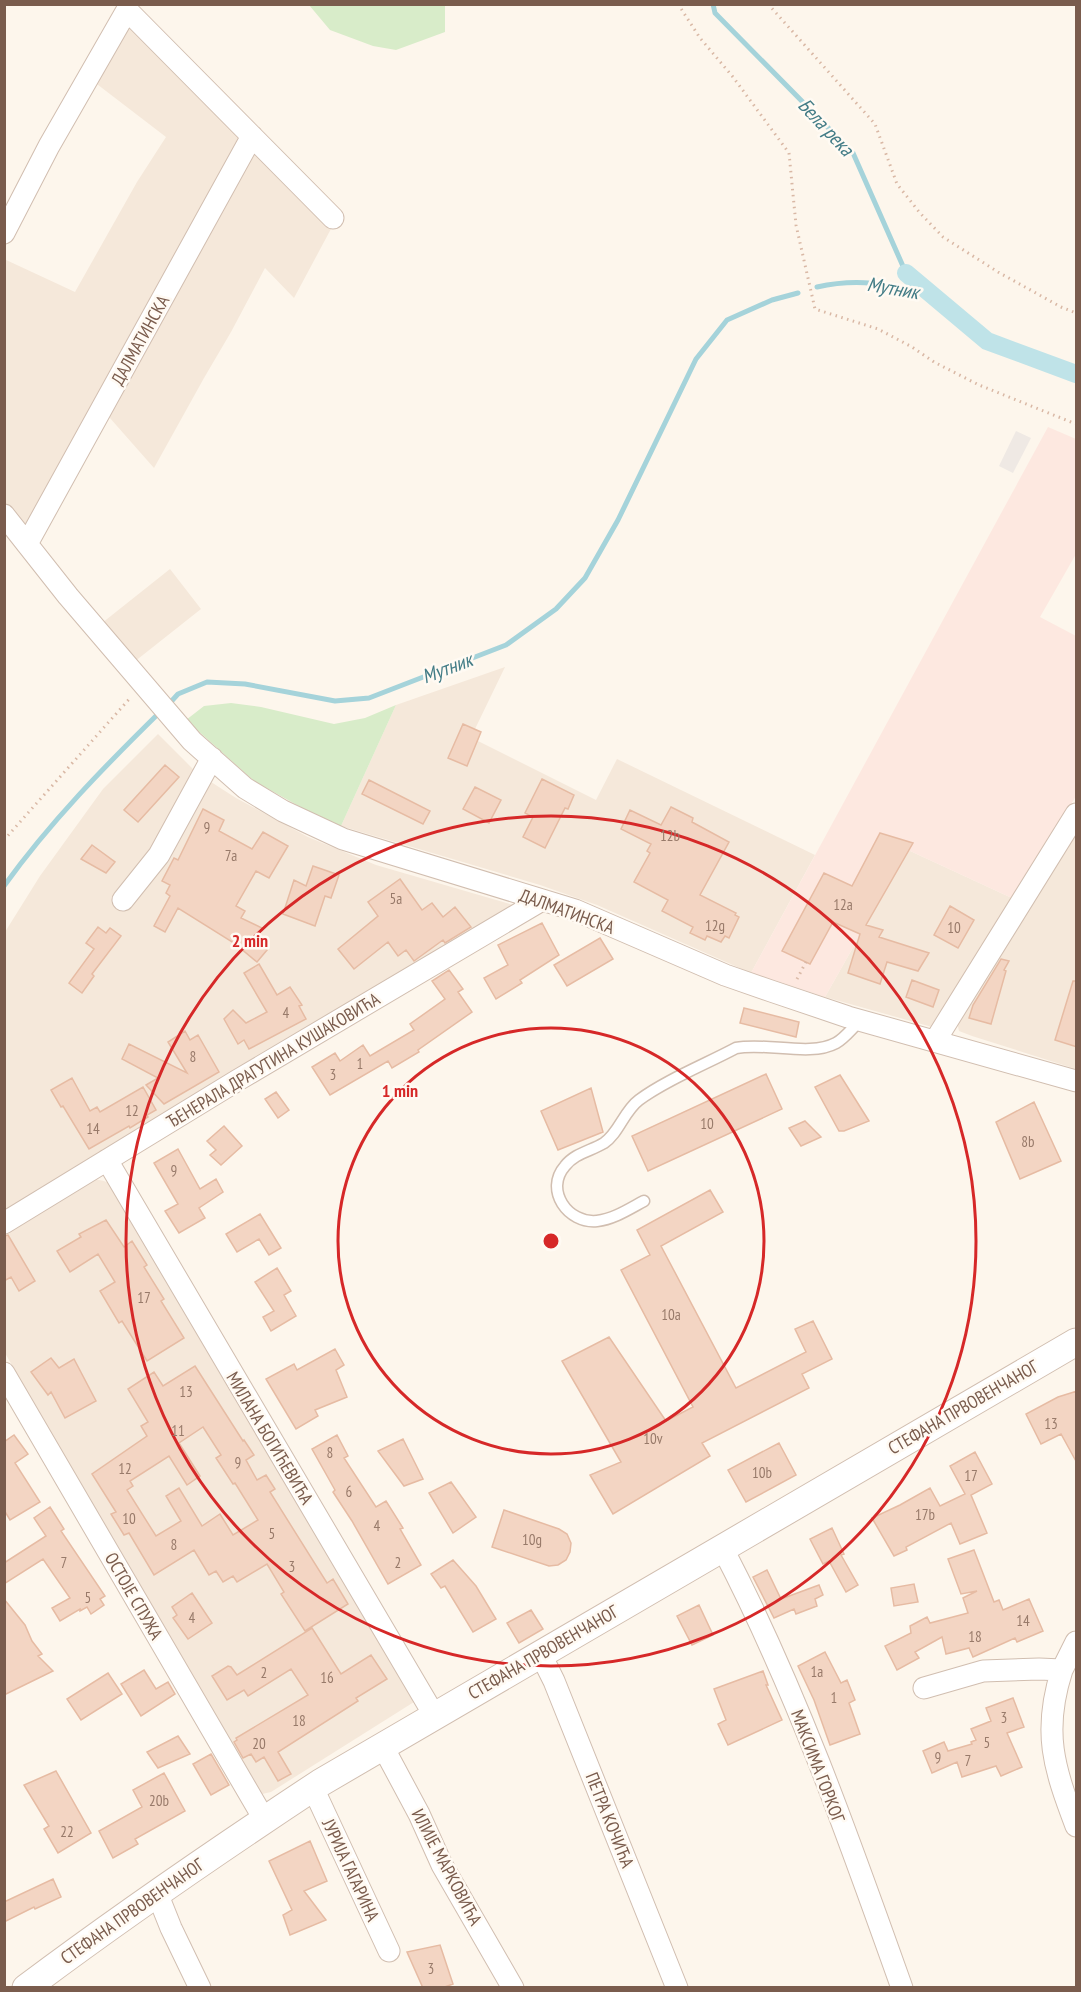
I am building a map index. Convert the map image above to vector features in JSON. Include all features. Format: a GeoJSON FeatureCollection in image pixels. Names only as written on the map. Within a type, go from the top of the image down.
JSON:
{"type":"FeatureCollection","features":[{"type":"Feature","properties":{"kind":"street"},"geometry":{"type":"LineString","coordinates":[[4,233],[49,146],[127,10],[333,218]]}},
{"type":"Feature","properties":{"kind":"street","name":"ДАЛМАТИНСКА"},"geometry":{"type":"LineString","coordinates":[[27,544],[252,136]]}},
{"type":"Feature","properties":{"kind":"street","name":"ДАЛМАТИНСКА"},"geometry":{"type":"LineString","coordinates":[[4,515],[177,723],[245,788],[283,811],[343,839],[575,910],[725,975],[861,1020],[1077,1081]]}},
{"type":"Feature","properties":{"kind":"street"},"geometry":{"type":"LineString","coordinates":[[123,900],[159,855],[212,758]]}},
{"type":"Feature","properties":{"kind":"street"},"geometry":{"type":"LineString","coordinates":[[935,1041],[1077,814]]}},
{"type":"Feature","properties":{"kind":"street","name":"ЂЕНЕРАЛА ДРАГУТИНА КУШАКОВИЋА"},"geometry":{"type":"LineString","coordinates":[[4,1223],[542,900]]}},
{"type":"Feature","properties":{"kind":"street","name":"МИЛАНА БОГИЋЕВИЋА"},"geometry":{"type":"LineString","coordinates":[[106,1160],[434,1715]]}},
{"type":"Feature","properties":{"kind":"street","name":"СТЕФАНА ПРВОВЕНЧАНОГ"},"geometry":{"type":"LineString","coordinates":[[39,1984],[157,1893],[264,1819],[382,1745],[1077,1342]]}},
{"type":"Feature","properties":{"kind":"street","name":"ОСТОЈЕ СПУЖА"},"geometry":{"type":"LineString","coordinates":[[4,1373],[264,1819]]}},
{"type":"Feature","properties":{"kind":"street","name":"МАКСИМА ГОРКОГ"},"geometry":{"type":"LineString","coordinates":[[723,1549],[755,1611],[783,1675],[870,1898],[902,1988]]}},
{"type":"Feature","properties":{"kind":"street"},"geometry":{"type":"LineString","coordinates":[[1077,1642],[1062,1670],[1055,1700],[1051,1738],[1060,1782],[1077,1826]]}},
{"type":"Feature","properties":{"kind":"street","name":"ПЕТРА КОЧИЋА"},"geometry":{"type":"LineString","coordinates":[[540,1653],[554,1681],[677,1988]]}},
{"type":"Feature","properties":{"kind":"street"},"geometry":{"type":"LineString","coordinates":[[924,1688],[982,1671],[1039,1668],[1062,1670]]}},
{"type":"Feature","properties":{"kind":"street","name":"ИЛИЈЕ МАРКОВИЋА"},"geometry":{"type":"LineString","coordinates":[[382,1745],[419,1814],[442,1865],[513,1988]]}},
{"type":"Feature","properties":{"kind":"street","name":"ЈУРИЈА ГАГАРИНА"},"geometry":{"type":"LineString","coordinates":[[313,1788],[389,1951]]}},
{"type":"Feature","properties":{"kind":"street"},"geometry":{"type":"LineString","coordinates":[[157,1893],[200,1988]]}},
{"type":"Feature","properties":{"kind":"lane"},"geometry":{"type":"LineString","coordinates":[[644,1201],[615,1217],[586,1221],[574,1216],[560,1202],[556,1190],[558,1177],[563,1167],[572,1158],[606,1142],[638,1101],[736,1048],[753,1045],[812,1050],[836,1043],[861,1020]]}},
{"type":"Feature","properties":{"kind":"path"},"geometry":{"type":"LineString","coordinates":[[678,4],[700,38],[762,113],[789,153],[796,225],[815,309],[878,329],[979,385],[1077,424]]}},
{"type":"Feature","properties":{"kind":"path"},"geometry":{"type":"LineString","coordinates":[[768,4],[875,124],[897,184],[920,213],[944,237],[998,272],[1061,307],[1077,313]]}},
{"type":"Feature","properties":{"kind":"path"},"geometry":{"type":"LineString","coordinates":[[4,840],[109,720],[149,691]]}},
{"type":"Feature","properties":{"kind":"path"},"geometry":{"type":"LineString","coordinates":[[793,986],[806,962]]}},
{"type":"Feature","properties":{"kind":"shaded area"},"geometry":{"type":"Polygon","coordinates":[[[129,27],[332,227],[294,298],[265,268],[154,468],[102,409],[27,542],[5,516],[4,259],[75,292],[137,182],[166,137],[89,78],[129,27]]]}},
{"type":"Feature","properties":{"kind":"shaded area"},"geometry":{"type":"Polygon","coordinates":[[[1048,427],[1076,439],[1076,554],[1040,617],[1076,636],[1076,796],[1014,899],[908,850],[825,997],[751,973],[1048,427]]]}},
{"type":"Feature","properties":{"kind":"shaded area"},"geometry":{"type":"Polygon","coordinates":[[[1016,431],[1031,438],[1013,473],[999,466],[1016,431]]]}},
{"type":"Feature","properties":{"kind":"shaded area"},"geometry":{"type":"Polygon","coordinates":[[[170,569],[201,609],[129,666],[97,627],[170,569]]]}},
{"type":"Feature","properties":{"kind":"shaded area"},"geometry":{"type":"Polygon","coordinates":[[[505,667],[475,729],[481,732],[478,741],[596,800],[617,759],[815,855],[751,973],[597,905],[540,885],[341,826],[396,705],[505,667]]]}},
{"type":"Feature","properties":{"kind":"shaded area"},"geometry":{"type":"Polygon","coordinates":[[[158,734],[197,773],[236,798],[308,837],[376,865],[513,905],[5,1212],[5,932],[40,876],[103,789],[158,734]]]}},
{"type":"Feature","properties":{"kind":"shaded area"},"geometry":{"type":"Polygon","coordinates":[[[1076,825],[1076,1069],[959,1031],[957,1022],[1076,825]]]}},
{"type":"Feature","properties":{"kind":"shaded area"},"geometry":{"type":"Polygon","coordinates":[[[908,850],[1014,899],[932,1027],[825,997],[908,850]]]}},
{"type":"Feature","properties":{"kind":"shaded area"},"geometry":{"type":"Polygon","coordinates":[[[89,1178],[111,1184],[414,1702],[271,1792],[262,1794],[257,1791],[5,1353],[4,1230],[89,1178]]]}},
{"type":"Feature","properties":{"kind":"green space"},"geometry":{"type":"Polygon","coordinates":[[[309,5],[445,5],[445,32],[396,50],[373,46],[330,30],[309,5]]]}},
{"type":"Feature","properties":{"kind":"green space"},"geometry":{"type":"Polygon","coordinates":[[[231,703],[261,707],[334,724],[365,718],[396,705],[341,826],[322,819],[254,781],[186,720],[204,706],[231,703]]]}},
{"type":"Feature","properties":{"kind":"building"},"geometry":{"type":"Polygon","coordinates":[[[463,724],[481,732],[467,766],[448,758],[463,724]]]}},
{"type":"Feature","properties":{"kind":"building"},"geometry":{"type":"Polygon","coordinates":[[[165,765],[179,777],[138,822],[124,810],[165,765]]]}},
{"type":"Feature","properties":{"kind":"building"},"geometry":{"type":"Polygon","coordinates":[[[542,779],[574,795],[545,848],[523,837],[533,817],[525,813],[542,779]]]}},
{"type":"Feature","properties":{"kind":"building"},"geometry":{"type":"Polygon","coordinates":[[[369,780],[430,811],[423,824],[362,794],[369,780]]]}},
{"type":"Feature","properties":{"kind":"building"},"geometry":{"type":"Polygon","coordinates":[[[475,787],[501,800],[489,823],[463,809],[475,787]]]}},
{"type":"Feature","properties":{"kind":"building"},"geometry":{"type":"Polygon","coordinates":[[[671,807],[693,818],[692,822],[729,842],[700,895],[736,913],[735,915],[739,917],[729,938],[725,936],[721,942],[707,936],[705,940],[690,933],[693,927],[662,911],[668,900],[634,882],[650,853],[647,851],[651,844],[621,829],[630,810],[661,825],[671,807]]]}},
{"type":"Feature","properties":{"kind":"building"},"geometry":{"type":"Polygon","coordinates":[[[203,809],[224,820],[219,831],[252,849],[263,832],[288,846],[269,878],[256,871],[236,906],[245,911],[241,918],[262,928],[255,940],[267,950],[257,962],[234,943],[178,908],[165,932],[154,926],[170,896],[166,893],[170,885],[162,881],[174,858],[178,860],[203,809]]]}},
{"type":"Feature","properties":{"kind":"building"},"geometry":{"type":"Polygon","coordinates":[[[880,833],[913,843],[866,925],[883,930],[879,937],[929,953],[918,971],[887,962],[880,984],[848,973],[860,934],[833,922],[810,964],[782,951],[824,873],[852,886],[880,833]]]}},
{"type":"Feature","properties":{"kind":"building"},"geometry":{"type":"Polygon","coordinates":[[[92,845],[115,862],[106,873],[81,859],[92,845]]]}},
{"type":"Feature","properties":{"kind":"building"},"geometry":{"type":"Polygon","coordinates":[[[313,866],[339,875],[331,898],[325,896],[315,926],[283,914],[294,880],[306,886],[313,866]]]}},
{"type":"Feature","properties":{"kind":"building"},"geometry":{"type":"Polygon","coordinates":[[[400,879],[422,910],[432,903],[443,917],[455,907],[471,927],[445,943],[443,940],[414,961],[406,950],[398,956],[388,942],[354,969],[338,949],[378,916],[368,902],[400,879]]]}},
{"type":"Feature","properties":{"kind":"building"},"geometry":{"type":"Polygon","coordinates":[[[950,906],[974,920],[958,948],[934,935],[950,906]]]}},
{"type":"Feature","properties":{"kind":"building"},"geometry":{"type":"Polygon","coordinates":[[[542,923],[559,955],[520,980],[522,983],[496,999],[484,978],[508,965],[498,945],[542,923]]]}},
{"type":"Feature","properties":{"kind":"building"},"geometry":{"type":"Polygon","coordinates":[[[98,927],[106,933],[110,928],[121,936],[92,974],[94,976],[82,993],[69,983],[94,949],[86,943],[98,927]]]}},
{"type":"Feature","properties":{"kind":"building"},"geometry":{"type":"Polygon","coordinates":[[[600,938],[613,959],[567,986],[554,965],[600,938]]]}},
{"type":"Feature","properties":{"kind":"building"},"geometry":{"type":"Polygon","coordinates":[[[1001,959],[1009,961],[1004,970],[1006,971],[991,1024],[969,1018],[973,1005],[1001,959]]]}},
{"type":"Feature","properties":{"kind":"building"},"geometry":{"type":"Polygon","coordinates":[[[259,964],[277,995],[290,987],[302,1005],[299,1006],[306,1019],[249,1049],[244,1040],[238,1044],[224,1019],[233,1010],[246,1023],[267,1012],[244,973],[259,964]]]}},
{"type":"Feature","properties":{"kind":"building"},"geometry":{"type":"Polygon","coordinates":[[[449,970],[463,989],[458,992],[472,1012],[418,1050],[419,1052],[392,1068],[388,1061],[330,1095],[312,1067],[335,1053],[340,1061],[363,1045],[370,1056],[414,1030],[410,1024],[445,999],[432,981],[449,970]]]}},
{"type":"Feature","properties":{"kind":"building"},"geometry":{"type":"Polygon","coordinates":[[[912,980],[939,990],[933,1007],[906,997],[912,980]]]}},
{"type":"Feature","properties":{"kind":"building"},"geometry":{"type":"Polygon","coordinates":[[[1073,981],[1077,981],[1077,1047],[1055,1040],[1073,981]]]}},
{"type":"Feature","properties":{"kind":"building"},"geometry":{"type":"Polygon","coordinates":[[[744,1008],[799,1022],[796,1037],[740,1023],[744,1008]]]}},
{"type":"Feature","properties":{"kind":"building"},"geometry":{"type":"Polygon","coordinates":[[[185,1031],[190,1040],[198,1035],[219,1072],[164,1104],[146,1085],[158,1078],[122,1059],[129,1044],[187,1073],[168,1042],[185,1031]]]}},
{"type":"Feature","properties":{"kind":"building"},"geometry":{"type":"Polygon","coordinates":[[[766,1074],[782,1109],[648,1171],[632,1136],[766,1074]]]}},
{"type":"Feature","properties":{"kind":"building"},"geometry":{"type":"Polygon","coordinates":[[[840,1075],[869,1121],[844,1131],[839,1131],[815,1087],[840,1075]]]}},
{"type":"Feature","properties":{"kind":"building"},"geometry":{"type":"Polygon","coordinates":[[[72,1078],[90,1111],[97,1107],[100,1112],[143,1087],[156,1110],[130,1128],[129,1126],[89,1149],[51,1090],[72,1078]]]}},
{"type":"Feature","properties":{"kind":"building"},"geometry":{"type":"Polygon","coordinates":[[[591,1088],[603,1132],[558,1150],[541,1111],[591,1088]]]}},
{"type":"Feature","properties":{"kind":"building"},"geometry":{"type":"Polygon","coordinates":[[[276,1092],[289,1110],[278,1118],[265,1099],[276,1092]]]}},
{"type":"Feature","properties":{"kind":"building"},"geometry":{"type":"Polygon","coordinates":[[[1034,1102],[1061,1161],[1020,1179],[996,1122],[1034,1102]]]}},
{"type":"Feature","properties":{"kind":"building"},"geometry":{"type":"Polygon","coordinates":[[[805,1121],[821,1137],[801,1146],[789,1128],[805,1121]]]}},
{"type":"Feature","properties":{"kind":"building"},"geometry":{"type":"Polygon","coordinates":[[[224,1126],[242,1146],[221,1165],[210,1155],[216,1150],[207,1141],[224,1126]]]}},
{"type":"Feature","properties":{"kind":"building"},"geometry":{"type":"Polygon","coordinates":[[[178,1149],[200,1189],[216,1179],[223,1192],[199,1208],[205,1218],[179,1233],[165,1211],[178,1204],[154,1163],[178,1149]]]}},
{"type":"Feature","properties":{"kind":"building"},"geometry":{"type":"Polygon","coordinates":[[[710,1190],[723,1212],[661,1246],[736,1388],[806,1352],[795,1329],[813,1321],[832,1359],[802,1374],[809,1388],[702,1443],[710,1456],[613,1514],[590,1475],[621,1462],[562,1361],[609,1337],[666,1421],[693,1407],[621,1270],[650,1255],[637,1230],[710,1190]]]}},
{"type":"Feature","properties":{"kind":"building"},"geometry":{"type":"Polygon","coordinates":[[[260,1214],[281,1248],[269,1255],[259,1239],[237,1252],[226,1234],[260,1214]]]}},
{"type":"Feature","properties":{"kind":"building"},"geometry":{"type":"Polygon","coordinates":[[[106,1220],[124,1247],[132,1241],[147,1265],[144,1267],[164,1299],[161,1301],[184,1338],[147,1361],[122,1321],[119,1323],[100,1291],[115,1282],[98,1254],[70,1272],[57,1251],[81,1237],[79,1234],[106,1220]]]}},
{"type":"Feature","properties":{"kind":"building"},"geometry":{"type":"Polygon","coordinates":[[[8,1235],[35,1281],[19,1291],[11,1277],[4,1281],[4,1236],[8,1235]]]}},
{"type":"Feature","properties":{"kind":"building"},"geometry":{"type":"Polygon","coordinates":[[[277,1268],[291,1291],[284,1295],[296,1316],[271,1331],[263,1317],[274,1311],[255,1282],[277,1268]]]}},
{"type":"Feature","properties":{"kind":"building"},"geometry":{"type":"Polygon","coordinates":[[[335,1349],[344,1365],[336,1370],[347,1397],[315,1410],[318,1416],[296,1429],[266,1379],[294,1364],[297,1370],[335,1349]]]}},
{"type":"Feature","properties":{"kind":"building"},"geometry":{"type":"Polygon","coordinates":[[[51,1358],[59,1368],[74,1359],[96,1401],[65,1418],[51,1392],[48,1395],[31,1372],[51,1358]]]}},
{"type":"Feature","properties":{"kind":"building"},"geometry":{"type":"Polygon","coordinates":[[[195,1366],[254,1455],[246,1460],[257,1480],[266,1475],[275,1489],[270,1492],[327,1583],[333,1579],[348,1604],[305,1631],[281,1594],[284,1592],[267,1564],[237,1582],[233,1576],[223,1582],[216,1571],[209,1575],[194,1550],[154,1575],[129,1533],[124,1535],[111,1514],[116,1512],[92,1474],[147,1436],[141,1426],[148,1422],[128,1389],[154,1372],[163,1386],[195,1366]],[[203,1427],[179,1443],[200,1476],[187,1485],[169,1456],[130,1481],[133,1486],[127,1490],[156,1536],[181,1521],[166,1496],[179,1488],[202,1526],[220,1514],[233,1535],[258,1520],[216,1458],[221,1455],[203,1427]]]}},
{"type":"Feature","properties":{"kind":"building"},"geometry":{"type":"Polygon","coordinates":[[[1077,1391],[1077,1463],[1061,1434],[1041,1444],[1026,1414],[1058,1397],[1077,1391]]]}},
{"type":"Feature","properties":{"kind":"building"},"geometry":{"type":"Polygon","coordinates":[[[14,1435],[28,1454],[15,1463],[40,1502],[10,1520],[4,1510],[4,1442],[14,1435]]]}},
{"type":"Feature","properties":{"kind":"building"},"geometry":{"type":"Polygon","coordinates":[[[337,1435],[348,1456],[344,1458],[376,1507],[386,1501],[403,1528],[400,1529],[421,1565],[388,1584],[333,1492],[335,1490],[312,1449],[337,1435]]]}},
{"type":"Feature","properties":{"kind":"building"},"geometry":{"type":"Polygon","coordinates":[[[403,1439],[423,1479],[404,1486],[378,1451],[403,1439]]]}},
{"type":"Feature","properties":{"kind":"building"},"geometry":{"type":"Polygon","coordinates":[[[779,1443],[796,1475],[746,1502],[728,1470],[779,1443]]]}},
{"type":"Feature","properties":{"kind":"building"},"geometry":{"type":"Polygon","coordinates":[[[975,1452],[992,1484],[971,1495],[987,1533],[960,1544],[951,1523],[894,1556],[872,1518],[930,1488],[940,1506],[965,1494],[950,1466],[975,1452]]]}},
{"type":"Feature","properties":{"kind":"building"},"geometry":{"type":"Polygon","coordinates":[[[451,1482],[476,1517],[453,1533],[429,1493],[451,1482]]]}},
{"type":"Feature","properties":{"kind":"building"},"geometry":{"type":"Polygon","coordinates":[[[50,1507],[64,1529],[61,1531],[105,1596],[100,1599],[104,1605],[91,1614],[87,1607],[60,1621],[52,1608],[70,1598],[43,1559],[4,1584],[4,1563],[46,1536],[34,1518],[50,1507]]]}},
{"type":"Feature","properties":{"kind":"building"},"geometry":{"type":"Polygon","coordinates":[[[504,1510],[559,1529],[567,1534],[571,1543],[566,1560],[558,1565],[549,1566],[492,1547],[504,1510]]]}},
{"type":"Feature","properties":{"kind":"building"},"geometry":{"type":"Polygon","coordinates":[[[832,1528],[844,1554],[841,1555],[858,1585],[846,1592],[829,1561],[823,1564],[810,1539],[832,1528]]]}},
{"type":"Feature","properties":{"kind":"building"},"geometry":{"type":"Polygon","coordinates":[[[974,1550],[994,1602],[999,1600],[1003,1610],[1029,1599],[1043,1631],[1017,1642],[1015,1638],[973,1657],[969,1648],[946,1654],[942,1637],[915,1652],[919,1658],[897,1670],[885,1646],[911,1633],[910,1626],[927,1617],[930,1623],[968,1613],[963,1598],[977,1591],[961,1594],[948,1559],[974,1550]]]}},
{"type":"Feature","properties":{"kind":"building"},"geometry":{"type":"Polygon","coordinates":[[[453,1560],[476,1586],[496,1619],[473,1632],[445,1586],[441,1588],[431,1574],[453,1560]]]}},
{"type":"Feature","properties":{"kind":"building"},"geometry":{"type":"Polygon","coordinates":[[[767,1570],[781,1599],[819,1585],[823,1595],[815,1599],[817,1606],[796,1614],[794,1609],[774,1618],[753,1577],[767,1570]]]}},
{"type":"Feature","properties":{"kind":"building"},"geometry":{"type":"Polygon","coordinates":[[[914,1584],[918,1602],[894,1606],[891,1588],[914,1584]]]}},
{"type":"Feature","properties":{"kind":"building"},"geometry":{"type":"Polygon","coordinates":[[[192,1593],[212,1623],[188,1639],[173,1618],[177,1615],[172,1607],[192,1593]]]}},
{"type":"Feature","properties":{"kind":"building"},"geometry":{"type":"Polygon","coordinates":[[[4,1599],[25,1625],[32,1641],[42,1654],[38,1656],[53,1671],[4,1695],[4,1599]]]}},
{"type":"Feature","properties":{"kind":"building"},"geometry":{"type":"Polygon","coordinates":[[[699,1605],[713,1635],[692,1645],[677,1616],[699,1605]]]}},
{"type":"Feature","properties":{"kind":"building"},"geometry":{"type":"Polygon","coordinates":[[[531,1610],[543,1629],[519,1643],[507,1623],[531,1610]]]}},
{"type":"Feature","properties":{"kind":"building"},"geometry":{"type":"Polygon","coordinates":[[[312,1628],[341,1674],[371,1655],[387,1679],[356,1698],[358,1701],[278,1752],[291,1774],[278,1781],[264,1757],[256,1762],[251,1754],[243,1758],[234,1742],[236,1738],[308,1695],[291,1669],[248,1696],[244,1690],[227,1700],[212,1676],[228,1666],[237,1675],[312,1628]]]}},
{"type":"Feature","properties":{"kind":"building"},"geometry":{"type":"Polygon","coordinates":[[[825,1652],[841,1683],[847,1680],[855,1700],[849,1703],[860,1734],[830,1745],[814,1700],[798,1666],[825,1652]]]}},
{"type":"Feature","properties":{"kind":"building"},"geometry":{"type":"Polygon","coordinates":[[[144,1670],[156,1689],[168,1682],[175,1694],[141,1716],[121,1684],[144,1670]]]}},
{"type":"Feature","properties":{"kind":"building"},"geometry":{"type":"Polygon","coordinates":[[[763,1671],[768,1685],[766,1685],[782,1720],[728,1745],[718,1724],[726,1720],[714,1689],[763,1671]]]}},
{"type":"Feature","properties":{"kind":"building"},"geometry":{"type":"Polygon","coordinates":[[[108,1673],[122,1694],[81,1720],[67,1699],[108,1673]]]}},
{"type":"Feature","properties":{"kind":"building"},"geometry":{"type":"Polygon","coordinates":[[[1013,1698],[1024,1727],[1007,1733],[1022,1767],[1001,1776],[996,1766],[962,1777],[957,1762],[932,1773],[923,1751],[944,1742],[948,1751],[972,1744],[971,1742],[976,1740],[971,1729],[991,1721],[986,1708],[1013,1698]]]}},
{"type":"Feature","properties":{"kind":"building"},"geometry":{"type":"Polygon","coordinates":[[[178,1736],[190,1754],[158,1768],[147,1752],[178,1736]]]}},
{"type":"Feature","properties":{"kind":"building"},"geometry":{"type":"Polygon","coordinates":[[[211,1754],[229,1785],[211,1795],[193,1764],[211,1754]]]}},
{"type":"Feature","properties":{"kind":"building"},"geometry":{"type":"Polygon","coordinates":[[[56,1771],[91,1833],[58,1853],[44,1829],[49,1826],[24,1785],[56,1771]]]}},
{"type":"Feature","properties":{"kind":"building"},"geometry":{"type":"Polygon","coordinates":[[[164,1773],[185,1811],[135,1839],[138,1844],[113,1858],[99,1831],[142,1807],[133,1790],[164,1773]]]}},
{"type":"Feature","properties":{"kind":"building"},"geometry":{"type":"Polygon","coordinates":[[[310,1841],[327,1881],[304,1891],[326,1920],[290,1935],[283,1915],[292,1910],[269,1861],[310,1841]]]}},
{"type":"Feature","properties":{"kind":"building"},"geometry":{"type":"Polygon","coordinates":[[[53,1879],[61,1897],[4,1922],[4,1902],[53,1879]]]}},
{"type":"Feature","properties":{"kind":"building"},"geometry":{"type":"Polygon","coordinates":[[[440,1945],[453,1984],[442,1988],[423,1988],[407,1952],[440,1945]]]}},
{"type":"Feature","properties":{"kind":"waterway","name":"Бела река"},"geometry":{"type":"LineString","coordinates":[[713,4],[715,13],[853,153],[906,273]]}},
{"type":"Feature","properties":{"kind":"waterway"},"geometry":{"type":"LineString","coordinates":[[906,273],[987,341],[1076,374]]}},
{"type":"Feature","properties":{"kind":"waterway","name":"Мутник"},"geometry":{"type":"LineString","coordinates":[[817,287],[862,282],[889,285],[932,295]]}},
{"type":"Feature","properties":{"kind":"waterway","name":"Мутник"},"geometry":{"type":"LineString","coordinates":[[168,705],[178,694],[207,682],[245,684],[335,701],[369,698],[506,645],[556,609],[585,578],[618,520],[696,359],[727,320],[772,300],[798,293]]}},
{"type":"Feature","properties":{"kind":"waterway","name":"Мутник"},"geometry":{"type":"LineString","coordinates":[[4,886],[40,839],[79,795],[161,711]]}}]}
